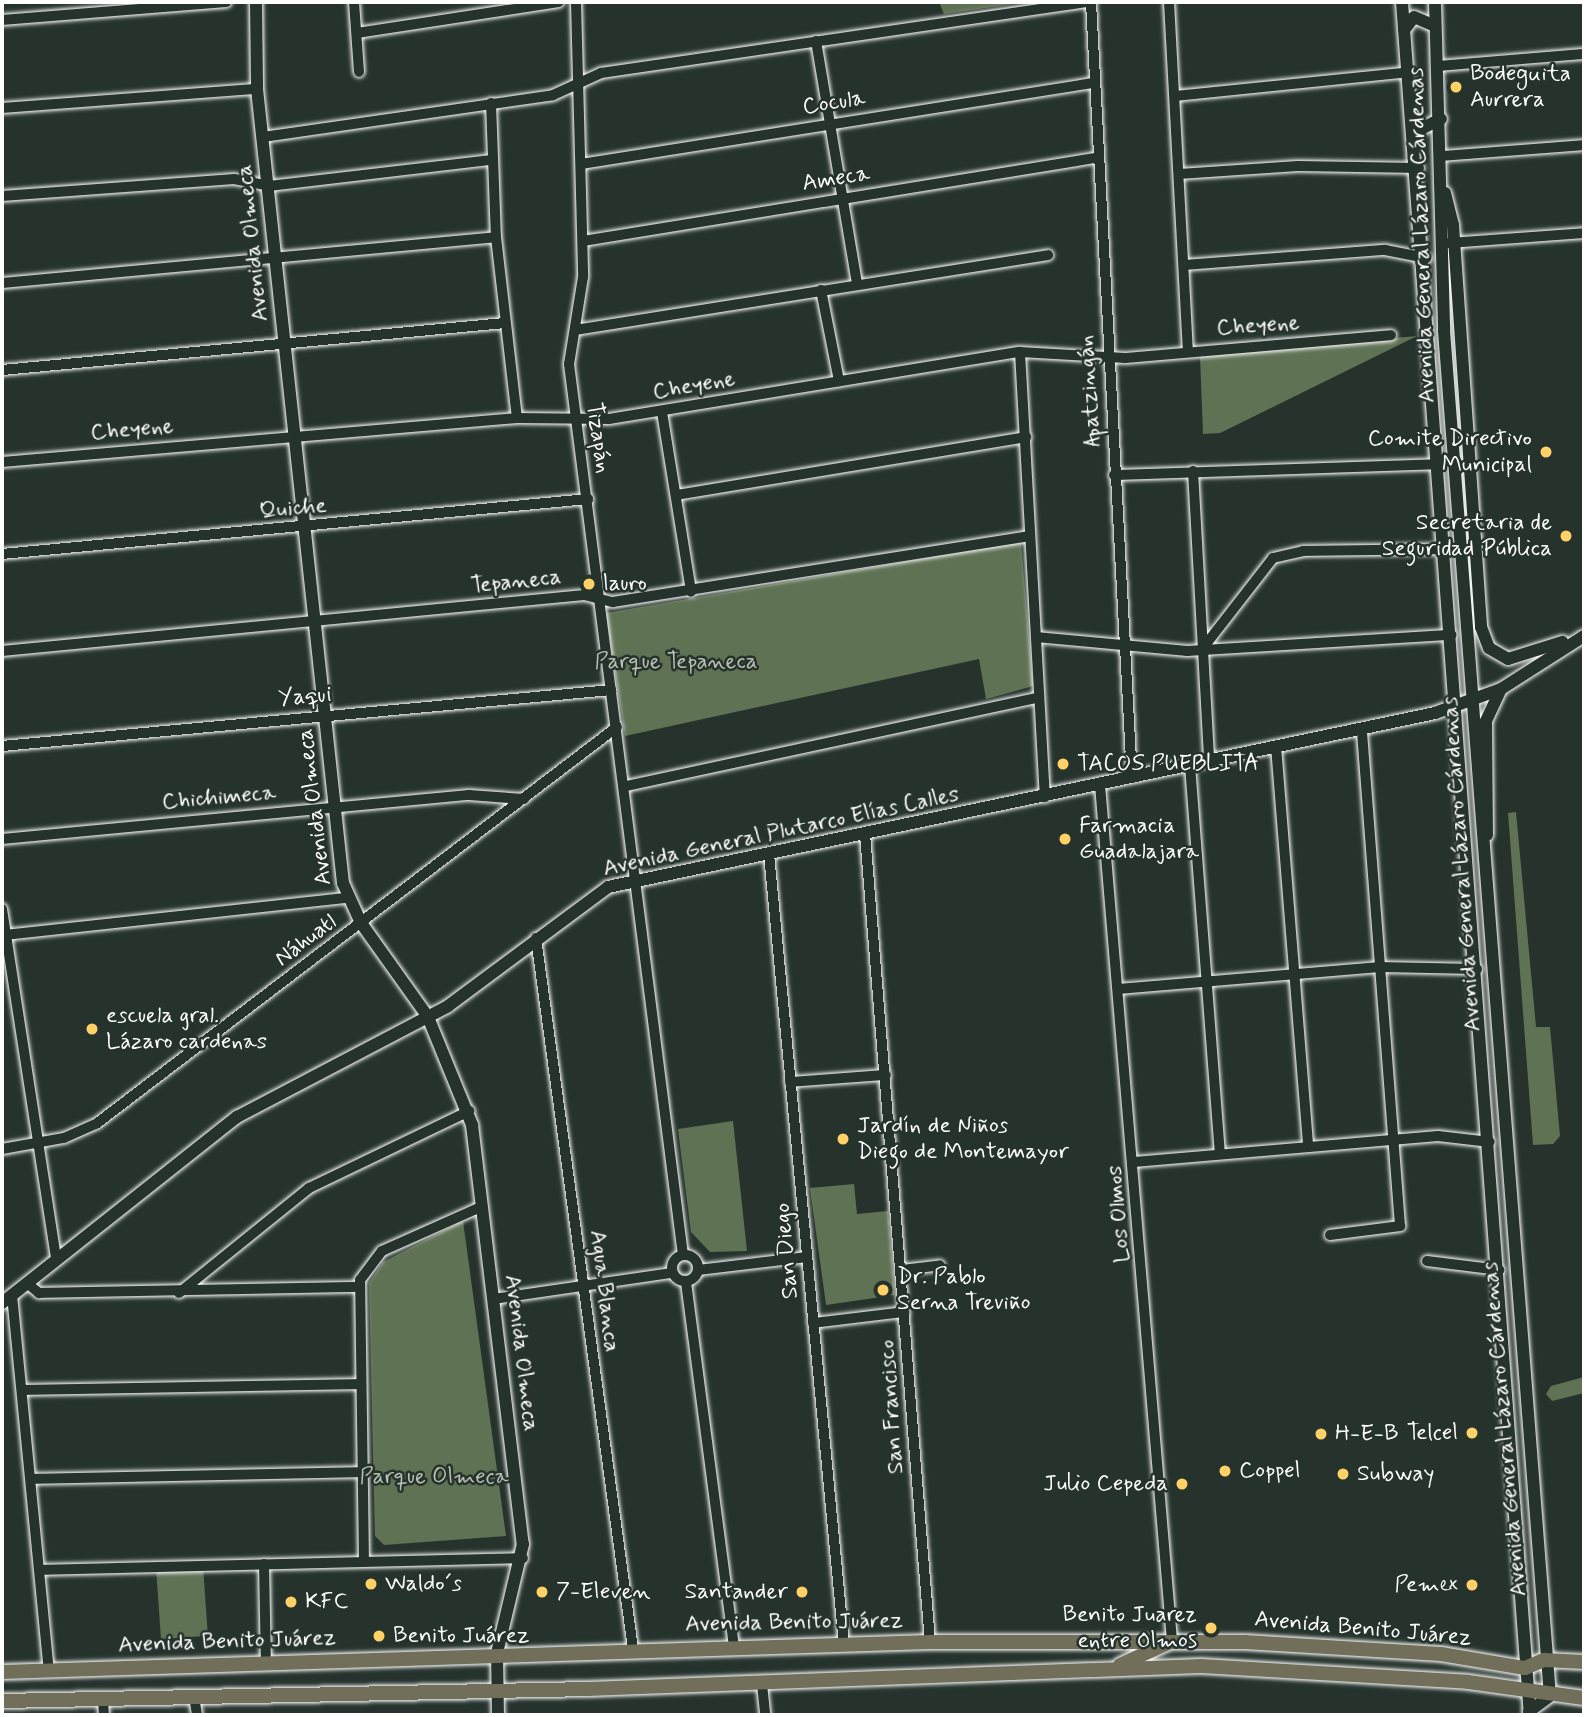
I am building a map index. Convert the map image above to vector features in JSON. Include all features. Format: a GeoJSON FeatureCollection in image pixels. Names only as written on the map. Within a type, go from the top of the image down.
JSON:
{"type":"FeatureCollection","features":[{"type":"Feature","properties":{"kind":"main road","name":"Avenida Benito Juárez"},"geometry":{"type":"LineString","coordinates":[[2,1672],[266,1665],[633,1649],[930,1642],[1172,1641],[1390,1649],[1525,1668]]}},
{"type":"Feature","properties":{"kind":"main road"},"geometry":{"type":"LineString","coordinates":[[1112,1668],[1172,1641]]}},
{"type":"Feature","properties":{"kind":"main road"},"geometry":{"type":"LineString","coordinates":[[1525,1668],[1544,1660],[1584,1662]]}},
{"type":"Feature","properties":{"kind":"main road","name":"Avenida Benito Juárez"},"geometry":{"type":"LineString","coordinates":[[2,1701],[762,1684],[1112,1668],[1286,1669],[1468,1682],[1526,1694],[1584,1699]]}},
{"type":"Feature","properties":{"kind":"street"},"geometry":{"type":"LineString","coordinates":[[2,20],[226,2]]}},
{"type":"Feature","properties":{"kind":"street","name":"Avenida Olmeca"},"geometry":{"type":"LineString","coordinates":[[256,2],[257,89],[293,435],[347,898],[361,923],[428,1017],[469,1111],[523,1558],[498,1653],[495,1689],[498,1715]]}},
{"type":"Feature","properties":{"kind":"street"},"geometry":{"type":"LineString","coordinates":[[354,2],[359,72]]}},
{"type":"Feature","properties":{"kind":"street"},"geometry":{"type":"LineString","coordinates":[[357,33],[559,2]]}},
{"type":"Feature","properties":{"kind":"street","name":"Tizapán"},"geometry":{"type":"LineString","coordinates":[[576,2],[583,300],[569,354],[611,690],[626,786],[683,1255]]}},
{"type":"Feature","properties":{"kind":"street"},"geometry":{"type":"LineString","coordinates":[[263,137],[553,95],[601,73],[1085,2]]}},
{"type":"Feature","properties":{"kind":"street","name":"Apatzingán"},"geometry":{"type":"LineString","coordinates":[[1091,2],[1096,158],[1121,645],[1132,778]]}},
{"type":"Feature","properties":{"kind":"street"},"geometry":{"type":"LineString","coordinates":[[1169,2],[1188,350]]}},
{"type":"Feature","properties":{"kind":"street","name":"Avenida General Lázaro Cárdenas"},"geometry":{"type":"LineString","coordinates":[[1402,2],[1426,258],[1456,707],[1502,1306],[1526,1694],[1530,1713],[1550,1696],[1544,1660],[1520,1351],[1439,243],[1444,187],[1435,2]]}},
{"type":"Feature","properties":{"kind":"street"},"geometry":{"type":"LineString","coordinates":[[1404,31],[1414,17],[1435,26]]}},
{"type":"Feature","properties":{"kind":"street"},"geometry":{"type":"LineString","coordinates":[[817,41],[840,198],[857,283]]}},
{"type":"Feature","properties":{"kind":"street"},"geometry":{"type":"LineString","coordinates":[[1437,66],[1584,54]]}},
{"type":"Feature","properties":{"kind":"street"},"geometry":{"type":"LineString","coordinates":[[1175,96],[1410,72]]}},
{"type":"Feature","properties":{"kind":"street","name":"Cocula"},"geometry":{"type":"LineString","coordinates":[[581,164],[1093,83]]}},
{"type":"Feature","properties":{"kind":"street"},"geometry":{"type":"LineString","coordinates":[[2,108],[257,89]]}},
{"type":"Feature","properties":{"kind":"street"},"geometry":{"type":"LineString","coordinates":[[491,103],[491,160],[496,237],[517,418]]}},
{"type":"Feature","properties":{"kind":"street"},"geometry":{"type":"LineString","coordinates":[[1414,122],[1423,128],[1441,119]]}},
{"type":"Feature","properties":{"kind":"street"},"geometry":{"type":"LineString","coordinates":[[1442,156],[1584,145]]}},
{"type":"Feature","properties":{"kind":"street","name":"Ameca"},"geometry":{"type":"LineString","coordinates":[[583,241],[1096,158]]}},
{"type":"Feature","properties":{"kind":"street"},"geometry":{"type":"LineString","coordinates":[[2,196],[234,179],[269,186],[491,160]]}},
{"type":"Feature","properties":{"kind":"street"},"geometry":{"type":"LineString","coordinates":[[1179,174],[1298,166],[1419,167]]}},
{"type":"Feature","properties":{"kind":"street"},"geometry":{"type":"LineString","coordinates":[[1444,187],[1454,243],[1479,613],[1489,648],[1521,659],[1584,633]]}},
{"type":"Feature","properties":{"kind":"street"},"geometry":{"type":"LineString","coordinates":[[1439,243],[1584,233]]}},
{"type":"Feature","properties":{"kind":"street"},"geometry":{"type":"LineString","coordinates":[[2,283],[496,237]]}},
{"type":"Feature","properties":{"kind":"street"},"geometry":{"type":"LineString","coordinates":[[1184,265],[1385,250],[1426,258]]}},
{"type":"Feature","properties":{"kind":"street"},"geometry":{"type":"LineString","coordinates":[[575,330],[857,283],[1048,255]]}},
{"type":"Feature","properties":{"kind":"street"},"geometry":{"type":"LineString","coordinates":[[821,290],[839,380]]}},
{"type":"Feature","properties":{"kind":"street"},"geometry":{"type":"LineString","coordinates":[[2,370],[285,346],[505,323]]}},
{"type":"Feature","properties":{"kind":"street","name":"Cheyene"},"geometry":{"type":"LineString","coordinates":[[2,462],[293,435],[517,418],[662,412],[839,380],[1020,352],[1107,358],[1391,335]]}},
{"type":"Feature","properties":{"kind":"street"},"geometry":{"type":"LineString","coordinates":[[1020,352],[1045,797]]}},
{"type":"Feature","properties":{"kind":"street"},"geometry":{"type":"LineString","coordinates":[[662,412],[691,592]]}},
{"type":"Feature","properties":{"kind":"street"},"geometry":{"type":"LineString","coordinates":[[1453,445],[1467,427]]}},
{"type":"Feature","properties":{"kind":"street"},"geometry":{"type":"LineString","coordinates":[[676,495],[1026,437]]}},
{"type":"Feature","properties":{"kind":"street"},"geometry":{"type":"LineString","coordinates":[[1114,475],[1439,464]]}},
{"type":"Feature","properties":{"kind":"street"},"geometry":{"type":"LineString","coordinates":[[1194,471],[1209,760]]}},
{"type":"Feature","properties":{"kind":"street","name":"Quiche"},"geometry":{"type":"LineString","coordinates":[[2,554],[304,528],[588,499]]}},
{"type":"Feature","properties":{"kind":"street"},"geometry":{"type":"LineString","coordinates":[[1461,553],[1475,530]]}},
{"type":"Feature","properties":{"kind":"street","name":"Tepaneca"},"geometry":{"type":"LineString","coordinates":[[2,651],[584,595],[599,599],[691,592],[1030,536]]}},
{"type":"Feature","properties":{"kind":"street"},"geometry":{"type":"LineString","coordinates":[[1202,649],[1273,558],[1303,551],[1446,550]]}},
{"type":"Feature","properties":{"kind":"street","name":"Avenida General Plutarco Elías Calles"},"geometry":{"type":"LineString","coordinates":[[7,1299],[237,1117],[428,1017],[596,892],[636,880],[1045,797],[1456,707],[1501,689],[1584,633]]}},
{"type":"Feature","properties":{"kind":"street"},"geometry":{"type":"LineString","coordinates":[[1036,636],[1121,645],[1202,649],[1452,635]]}},
{"type":"Feature","properties":{"kind":"street"},"geometry":{"type":"LineString","coordinates":[[1483,864],[1486,721],[1501,689]]}},
{"type":"Feature","properties":{"kind":"street","name":"Yaqui"},"geometry":{"type":"LineString","coordinates":[[2,746],[611,690]]}},
{"type":"Feature","properties":{"kind":"street"},"geometry":{"type":"LineString","coordinates":[[626,786],[1038,698]]}},
{"type":"Feature","properties":{"kind":"street","name":"Náhuatl"},"geometry":{"type":"LineString","coordinates":[[2,1149],[38,1143],[96,1124],[617,727]]}},
{"type":"Feature","properties":{"kind":"street"},"geometry":{"type":"LineString","coordinates":[[1331,1235],[1400,1226],[1362,729]]}},
{"type":"Feature","properties":{"kind":"street"},"geometry":{"type":"LineString","coordinates":[[1276,747],[1308,1146]]}},
{"type":"Feature","properties":{"kind":"street"},"geometry":{"type":"LineString","coordinates":[[1190,765],[1220,1153]]}},
{"type":"Feature","properties":{"kind":"street","name":"Los Olmos"},"geometry":{"type":"LineString","coordinates":[[1100,785],[1134,1162],[1172,1641]]}},
{"type":"Feature","properties":{"kind":"street","name":"Chichimeca"},"geometry":{"type":"LineString","coordinates":[[2,839],[490,794],[524,799]]}},
{"type":"Feature","properties":{"kind":"street","name":"San Francisco"},"geometry":{"type":"LineString","coordinates":[[865,834],[930,1642]]}},
{"type":"Feature","properties":{"kind":"street","name":"San Diego"},"geometry":{"type":"LineString","coordinates":[[769,854],[844,1644]]}},
{"type":"Feature","properties":{"kind":"street"},"geometry":{"type":"LineString","coordinates":[[5,934],[347,898]]}},
{"type":"Feature","properties":{"kind":"street"},"geometry":{"type":"LineString","coordinates":[[2,909],[56,1259]]}},
{"type":"Feature","properties":{"kind":"street","name":"Agua Blanca"},"geometry":{"type":"LineString","coordinates":[[536,938],[633,1649]]}},
{"type":"Feature","properties":{"kind":"street"},"geometry":{"type":"LineString","coordinates":[[1118,989],[1380,967],[1477,970]]}},
{"type":"Feature","properties":{"kind":"street"},"geometry":{"type":"LineString","coordinates":[[790,1082],[886,1075]]}},
{"type":"Feature","properties":{"kind":"street"},"geometry":{"type":"LineString","coordinates":[[179,1293],[309,1188],[469,1111]]}},
{"type":"Feature","properties":{"kind":"street"},"geometry":{"type":"LineString","coordinates":[[1134,1162],[1393,1139],[1490,1142]]}},
{"type":"Feature","properties":{"kind":"street"},"geometry":{"type":"LineString","coordinates":[[364,1562],[358,1287],[382,1251],[481,1207]]}},
{"type":"Feature","properties":{"kind":"street"},"geometry":{"type":"LineString","coordinates":[[672,1273],[674,1260],[683,1255],[692,1257],[698,1270]]}},
{"type":"Feature","properties":{"kind":"street"},"geometry":{"type":"LineString","coordinates":[[686,1282],[698,1270],[807,1257]]}},
{"type":"Feature","properties":{"kind":"street"},"geometry":{"type":"LineString","coordinates":[[1427,1261],[1499,1270]]}},
{"type":"Feature","properties":{"kind":"street"},"geometry":{"type":"LineString","coordinates":[[902,1270],[940,1265]]}},
{"type":"Feature","properties":{"kind":"street"},"geometry":{"type":"LineString","coordinates":[[493,1299],[672,1273],[686,1282],[734,1648]]}},
{"type":"Feature","properties":{"kind":"street"},"geometry":{"type":"LineString","coordinates":[[27,1283],[39,1293],[179,1293],[358,1287]]}},
{"type":"Feature","properties":{"kind":"street"},"geometry":{"type":"LineString","coordinates":[[1502,1306],[1502,1297],[1520,1351]]}},
{"type":"Feature","properties":{"kind":"street"},"geometry":{"type":"LineString","coordinates":[[7,1299],[25,1390],[49,1670]]}},
{"type":"Feature","properties":{"kind":"street"},"geometry":{"type":"LineString","coordinates":[[813,1323],[904,1312]]}},
{"type":"Feature","properties":{"kind":"street"},"geometry":{"type":"LineString","coordinates":[[25,1390],[359,1384]]}},
{"type":"Feature","properties":{"kind":"street"},"geometry":{"type":"LineString","coordinates":[[33,1479],[362,1472]]}},
{"type":"Feature","properties":{"kind":"street"},"geometry":{"type":"LineString","coordinates":[[40,1570],[523,1558]]}},
{"type":"Feature","properties":{"kind":"street"},"geometry":{"type":"LineString","coordinates":[[264,1564],[266,1665]]}},
{"type":"Feature","properties":{"kind":"street"},"geometry":{"type":"LineString","coordinates":[[762,1684],[765,1715]]}},
{"type":"Feature","properties":{"kind":"street"},"geometry":{"type":"LineString","coordinates":[[194,1696],[197,1715]]}},
{"type":"Feature","properties":{"kind":"street"},"geometry":{"type":"LineString","coordinates":[[103,1698],[104,1715]]}},
{"type":"Feature","properties":{"kind":"green space"},"geometry":{"type":"Polygon","coordinates":[[[939,2],[1027,2],[944,14],[939,2]]]}},
{"type":"Feature","properties":{"kind":"green space"},"geometry":{"type":"Polygon","coordinates":[[[1417,336],[1220,433],[1203,434],[1200,356],[1417,336]]]}},
{"type":"Feature","properties":{"kind":"green space","name":"Parque Tepaneca"},"geometry":{"type":"Polygon","coordinates":[[[1021,542],[1033,686],[986,699],[979,659],[625,736],[606,613],[1021,542]]]}},
{"type":"Feature","properties":{"kind":"green space"},"geometry":{"type":"Polygon","coordinates":[[[1516,812],[1536,1027],[1550,1027],[1560,1136],[1553,1144],[1533,1145],[1508,813],[1516,812]]]}},
{"type":"Feature","properties":{"kind":"green space"},"geometry":{"type":"Polygon","coordinates":[[[733,1121],[747,1251],[710,1252],[691,1232],[678,1129],[733,1121]]]}},
{"type":"Feature","properties":{"kind":"green space"},"geometry":{"type":"Polygon","coordinates":[[[854,1184],[857,1214],[888,1211],[895,1295],[826,1305],[810,1188],[854,1184]]]}},
{"type":"Feature","properties":{"kind":"green space","name":"Parque Olmeca"},"geometry":{"type":"Polygon","coordinates":[[[463,1221],[506,1536],[384,1545],[375,1536],[369,1283],[383,1262],[463,1221]]]}},
{"type":"Feature","properties":{"kind":"green space"},"geometry":{"type":"Polygon","coordinates":[[[1584,1377],[1584,1393],[1552,1401],[1546,1394],[1551,1386],[1584,1377]]]}},
{"type":"Feature","properties":{"kind":"green space"},"geometry":{"type":"Polygon","coordinates":[[[203,1566],[208,1636],[161,1639],[156,1569],[203,1566]]]}},
{"type":"Feature","properties":{"kind":"place","name":"Bodeguita Aurrera"},"geometry":{"type":"Point","coordinates":[1456,87]}},
{"type":"Feature","properties":{"kind":"place","name":"Comite Directivo Municipal"},"geometry":{"type":"Point","coordinates":[1546,452]}},
{"type":"Feature","properties":{"kind":"place","name":"Secretaria de Seguridad Pública"},"geometry":{"type":"Point","coordinates":[1566,536]}},
{"type":"Feature","properties":{"kind":"place","name":"lauro"},"geometry":{"type":"Point","coordinates":[589,584]}},
{"type":"Feature","properties":{"kind":"place","name":"TACOS PUEBLITA"},"geometry":{"type":"Point","coordinates":[1063,764]}},
{"type":"Feature","properties":{"kind":"place","name":"Farmacia Guadalajara"},"geometry":{"type":"Point","coordinates":[1065,839]}},
{"type":"Feature","properties":{"kind":"place","name":"escuela gral. Lázaro cardenas"},"geometry":{"type":"Point","coordinates":[92,1029]}},
{"type":"Feature","properties":{"kind":"place","name":"Jardín de Niños Diego de Montemayor"},"geometry":{"type":"Point","coordinates":[843,1139]}},
{"type":"Feature","properties":{"kind":"place","name":"Dr. Pablo Serna Treviño"},"geometry":{"type":"Point","coordinates":[883,1290]}},
{"type":"Feature","properties":{"kind":"place","name":"Telcel"},"geometry":{"type":"Point","coordinates":[1472,1433]}},
{"type":"Feature","properties":{"kind":"place","name":"H-E-B"},"geometry":{"type":"Point","coordinates":[1321,1434]}},
{"type":"Feature","properties":{"kind":"place","name":"Coppel"},"geometry":{"type":"Point","coordinates":[1225,1471]}},
{"type":"Feature","properties":{"kind":"place","name":"Subway"},"geometry":{"type":"Point","coordinates":[1343,1474]}},
{"type":"Feature","properties":{"kind":"place","name":"Julio Cepeda"},"geometry":{"type":"Point","coordinates":[1182,1484]}},
{"type":"Feature","properties":{"kind":"place","name":"Waldo´s"},"geometry":{"type":"Point","coordinates":[371,1584]}},
{"type":"Feature","properties":{"kind":"place","name":"Pemex"},"geometry":{"type":"Point","coordinates":[1472,1585]}},
{"type":"Feature","properties":{"kind":"place","name":"7-Eleven"},"geometry":{"type":"Point","coordinates":[542,1592]}},
{"type":"Feature","properties":{"kind":"place","name":"Santander"},"geometry":{"type":"Point","coordinates":[802,1592]}},
{"type":"Feature","properties":{"kind":"place","name":"KFC"},"geometry":{"type":"Point","coordinates":[291,1602]}},
{"type":"Feature","properties":{"kind":"place","name":"Benito Juarez entre Olmos"},"geometry":{"type":"Point","coordinates":[1211,1628]}},
{"type":"Feature","properties":{"kind":"place","name":"Benito Juárez"},"geometry":{"type":"Point","coordinates":[379,1636]}}]}
